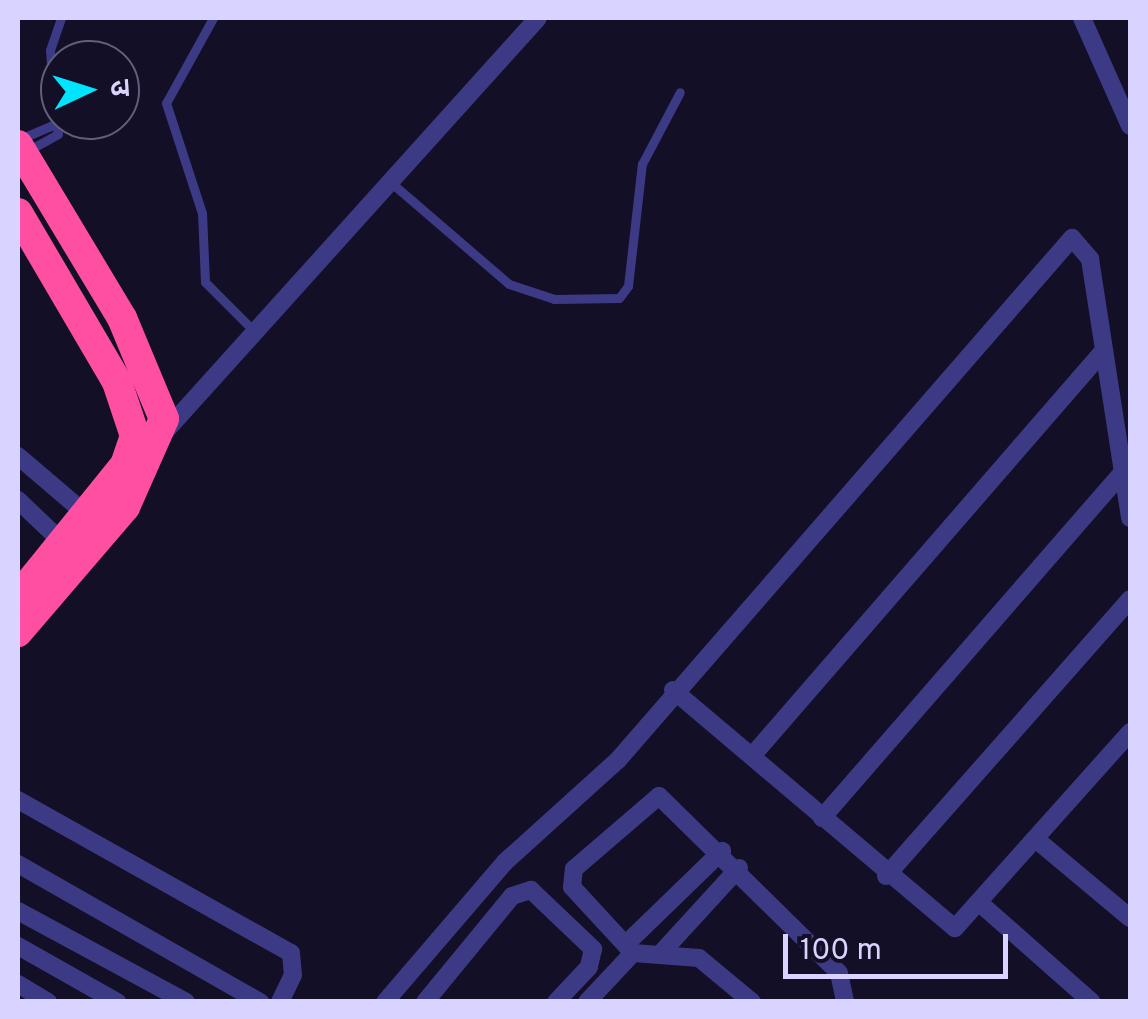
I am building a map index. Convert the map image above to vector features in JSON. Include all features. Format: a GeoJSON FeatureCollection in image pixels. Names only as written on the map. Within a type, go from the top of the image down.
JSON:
{"type":"FeatureCollection","features":[{"type":"Feature","properties":{"kind":"highway"},"geometry":{"type":"LineString","coordinates":[[18,632],[125,507],[162,435],[161,397],[64,219],[29,190],[19,146]]}},
{"type":"Feature","properties":{"kind":"highway"},"geometry":{"type":"LineString","coordinates":[[18,597],[125,465],[134,425],[25,225],[64,219]]}},
{"type":"Feature","properties":{"kind":"street"},"geometry":{"type":"LineString","coordinates":[[162,435],[260,336],[538,18]]}},
{"type":"Feature","properties":{"kind":"street"},"geometry":{"type":"LineString","coordinates":[[1082,18],[1130,126]]}},
{"type":"Feature","properties":{"kind":"street"},"geometry":{"type":"LineString","coordinates":[[385,1002],[466,902],[618,760],[673,690],[1063,241],[1085,243],[1130,518]]}},
{"type":"Feature","properties":{"kind":"street"},"geometry":{"type":"LineString","coordinates":[[752,756],[1104,350]]}},
{"type":"Feature","properties":{"kind":"street"},"geometry":{"type":"LineString","coordinates":[[18,456],[87,515]]}},
{"type":"Feature","properties":{"kind":"street"},"geometry":{"type":"LineString","coordinates":[[822,818],[1123,472]]}},
{"type":"Feature","properties":{"kind":"street"},"geometry":{"type":"LineString","coordinates":[[18,500],[63,544]]}},
{"type":"Feature","properties":{"kind":"street"},"geometry":{"type":"LineString","coordinates":[[886,876],[1130,599]]}},
{"type":"Feature","properties":{"kind":"street"},"geometry":{"type":"LineString","coordinates":[[673,690],[947,926],[961,927],[982,906],[1130,732]]}},
{"type":"Feature","properties":{"kind":"street"},"geometry":{"type":"LineString","coordinates":[[752,1002],[700,958],[630,949],[572,887],[574,869],[664,795],[740,868],[839,973],[845,1002]]}},
{"type":"Feature","properties":{"kind":"street"},"geometry":{"type":"LineString","coordinates":[[18,800],[291,953],[293,975],[280,1002]]}},
{"type":"Feature","properties":{"kind":"street"},"geometry":{"type":"LineString","coordinates":[[1038,841],[1130,918]]}},
{"type":"Feature","properties":{"kind":"street"},"geometry":{"type":"LineString","coordinates":[[587,1002],[630,949],[722,851]]}},
{"type":"Feature","properties":{"kind":"street"},"geometry":{"type":"LineString","coordinates":[[18,864],[260,1002]]}},
{"type":"Feature","properties":{"kind":"street"},"geometry":{"type":"LineString","coordinates":[[662,952],[740,868]]}},
{"type":"Feature","properties":{"kind":"street"},"geometry":{"type":"LineString","coordinates":[[425,1002],[512,896],[531,890],[593,949],[589,967],[556,1002]]}},
{"type":"Feature","properties":{"kind":"street"},"geometry":{"type":"LineString","coordinates":[[982,906],[1092,1002]]}},
{"type":"Feature","properties":{"kind":"street"},"geometry":{"type":"LineString","coordinates":[[18,911],[186,1002]]}},
{"type":"Feature","properties":{"kind":"street"},"geometry":{"type":"LineString","coordinates":[[18,946],[117,1002]]}},
{"type":"Feature","properties":{"kind":"street"},"geometry":{"type":"LineString","coordinates":[[18,984],[48,1002]]}},
{"type":"Feature","properties":{"kind":"lane"},"geometry":{"type":"LineString","coordinates":[[19,146],[58,134],[50,50],[60,18]]}},
{"type":"Feature","properties":{"kind":"lane"},"geometry":{"type":"LineString","coordinates":[[213,18],[166,103],[202,213],[204,282],[260,336]]}},
{"type":"Feature","properties":{"kind":"lane"},"geometry":{"type":"LineString","coordinates":[[395,186],[509,284],[554,299],[618,298],[628,286],[642,164],[680,92]]}}]}
